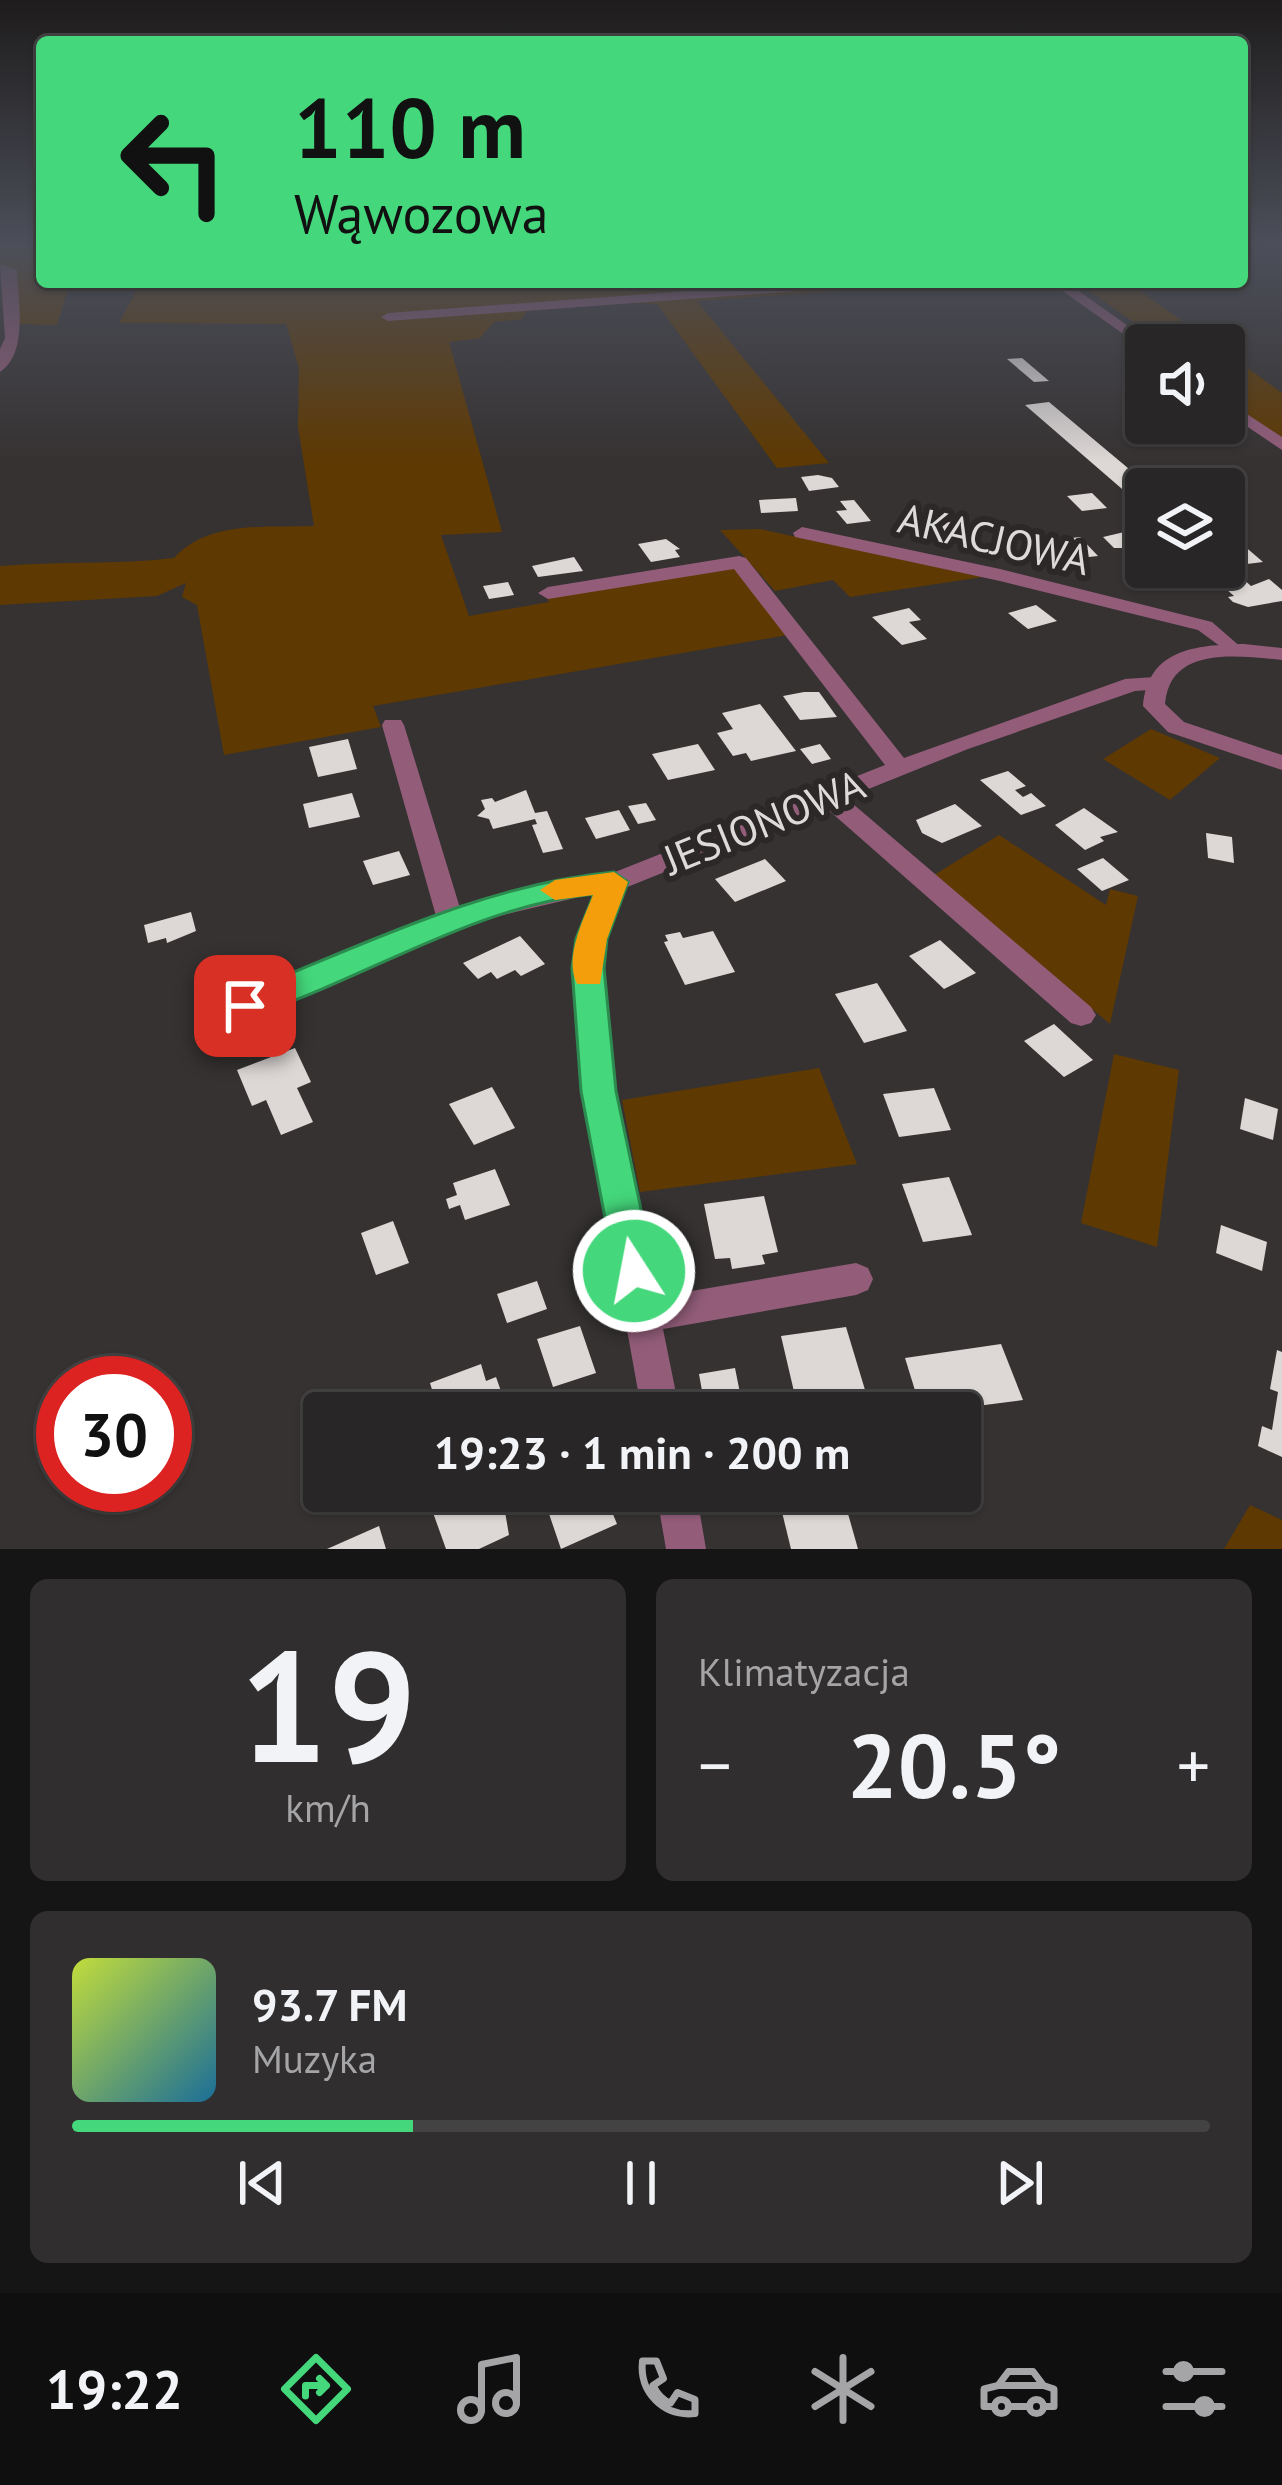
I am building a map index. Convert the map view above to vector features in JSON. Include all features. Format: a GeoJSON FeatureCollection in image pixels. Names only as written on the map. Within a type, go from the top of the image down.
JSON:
{"type":"FeatureCollection","features":[{"type":"Feature","properties":{"kind":"street"},"geometry":{"type":"LineString","coordinates":[[0,367],[13,338],[12,317]]}},
{"type":"Feature","properties":{"kind":"street"},"geometry":{"type":"LineString","coordinates":[[1245,419],[1282,446]]}},
{"type":"Feature","properties":{"kind":"street","name":"AKACJOWA"},"geometry":{"type":"LineString","coordinates":[[802,533],[1205,626],[1232,649]]}},
{"type":"Feature","properties":{"kind":"street"},"geometry":{"type":"LineString","coordinates":[[548,593],[739,562],[900,768]]}},
{"type":"Feature","properties":{"kind":"street"},"geometry":{"type":"LineString","coordinates":[[1232,649],[1282,654]]}},
{"type":"Feature","properties":{"kind":"street","name":"JESIONOWA"},"geometry":{"type":"LineString","coordinates":[[657,1392],[598,1091],[588,968],[591,939],[614,882],[900,768],[1132,684],[1154,684],[1168,669],[1194,656],[1232,649]]}},
{"type":"Feature","properties":{"kind":"street"},"geometry":{"type":"LineString","coordinates":[[1154,684],[1154,706],[1176,728],[1282,763]]}},
{"type":"Feature","properties":{"kind":"street"},"geometry":{"type":"LineString","coordinates":[[393,725],[451,923]]}},
{"type":"Feature","properties":{"kind":"street"},"geometry":{"type":"LineString","coordinates":[[830,798],[1082,1015]]}},
{"type":"Feature","properties":{"kind":"street"},"geometry":{"type":"LineString","coordinates":[[245,1006],[451,923],[565,886],[614,882]]}},
{"type":"Feature","properties":{"kind":"street"},"geometry":{"type":"LineString","coordinates":[[644,1316],[856,1279]]}},
{"type":"Feature","properties":{"kind":"street"},"geometry":{"type":"LineString","coordinates":[[680,1512],[686,1549]]}},
{"type":"Feature","properties":{"kind":"shaded area"},"geometry":{"type":"Polygon","coordinates":[[[17,317],[59,317],[57,325],[18,324],[17,317]]]}},
{"type":"Feature","properties":{"kind":"shaded area"},"geometry":{"type":"Polygon","coordinates":[[[122,317],[523,317],[494,322],[480,338],[449,342],[502,532],[441,535],[469,616],[549,602],[547,597],[736,567],[788,635],[373,706],[381,727],[224,755],[197,605],[182,597],[186,583],[157,596],[0,605],[0,566],[174,558],[204,537],[221,532],[314,526],[298,427],[299,368],[286,324],[119,323],[122,317]]]}},
{"type":"Feature","properties":{"kind":"shaded area"},"geometry":{"type":"Polygon","coordinates":[[[667,317],[710,317],[829,463],[777,468],[667,317]]]}},
{"type":"Feature","properties":{"kind":"shaded area"},"geometry":{"type":"Polygon","coordinates":[[[1127,317],[1177,317],[1186,324],[1137,324],[1127,317]]]}},
{"type":"Feature","properties":{"kind":"shaded area"},"geometry":{"type":"Polygon","coordinates":[[[1245,366],[1282,393],[1282,443],[1245,417],[1245,366]]]}},
{"type":"Feature","properties":{"kind":"shaded area"},"geometry":{"type":"Polygon","coordinates":[[[760,529],[983,577],[850,597],[833,580],[775,591],[720,530],[760,529]]]}},
{"type":"Feature","properties":{"kind":"shaded area"},"geometry":{"type":"Polygon","coordinates":[[[1151,729],[1220,758],[1170,800],[1103,759],[1151,729]]]}},
{"type":"Feature","properties":{"kind":"shaded area"},"geometry":{"type":"Polygon","coordinates":[[[999,835],[1106,905],[1110,889],[1138,896],[1110,1024],[934,875],[999,835]]]}},
{"type":"Feature","properties":{"kind":"shaded area"},"geometry":{"type":"Polygon","coordinates":[[[1114,1054],[1179,1070],[1157,1247],[1081,1223],[1114,1054]]]}},
{"type":"Feature","properties":{"kind":"shaded area"},"geometry":{"type":"Polygon","coordinates":[[[819,1068],[857,1164],[640,1192],[622,1100],[819,1068]]]}},
{"type":"Feature","properties":{"kind":"shaded area"},"geometry":{"type":"Polygon","coordinates":[[[1250,1505],[1282,1520],[1282,1549],[1224,1549],[1250,1505]]]}},
{"type":"Feature","properties":{"kind":"building"},"geometry":{"type":"Polygon","coordinates":[[[1022,358],[1049,381],[1034,382],[1007,359],[1022,358]]]}},
{"type":"Feature","properties":{"kind":"building"},"geometry":{"type":"Polygon","coordinates":[[[1049,402],[1128,468],[1125,492],[1025,405],[1049,402]]]}},
{"type":"Feature","properties":{"kind":"building"},"geometry":{"type":"Polygon","coordinates":[[[801,477],[832,478],[839,487],[809,491],[801,477]]]}},
{"type":"Feature","properties":{"kind":"building"},"geometry":{"type":"Polygon","coordinates":[[[1092,493],[1107,508],[1082,511],[1067,496],[1092,493]]]}},
{"type":"Feature","properties":{"kind":"building"},"geometry":{"type":"Polygon","coordinates":[[[796,498],[798,511],[761,513],[759,500],[796,498]]]}},
{"type":"Feature","properties":{"kind":"building"},"geometry":{"type":"Polygon","coordinates":[[[854,500],[871,521],[847,524],[836,511],[847,510],[840,501],[854,500]]]}},
{"type":"Feature","properties":{"kind":"building"},"geometry":{"type":"Polygon","coordinates":[[[951,522],[965,530],[959,531],[963,536],[920,540],[909,526],[951,522]]]}},
{"type":"Feature","properties":{"kind":"building"},"geometry":{"type":"Polygon","coordinates":[[[1125,532],[1125,548],[1114,548],[1103,537],[1125,532]]]}},
{"type":"Feature","properties":{"kind":"building"},"geometry":{"type":"Polygon","coordinates":[[[1080,537],[1098,556],[1062,560],[1055,552],[1065,551],[1055,540],[1080,537]]]}},
{"type":"Feature","properties":{"kind":"building"},"geometry":{"type":"Polygon","coordinates":[[[666,539],[680,549],[675,550],[680,557],[651,562],[638,544],[666,539]]]}},
{"type":"Feature","properties":{"kind":"building"},"geometry":{"type":"Polygon","coordinates":[[[1245,547],[1263,562],[1245,563],[1245,547]]]}},
{"type":"Feature","properties":{"kind":"building"},"geometry":{"type":"Polygon","coordinates":[[[574,557],[583,571],[538,577],[532,566],[574,557]]]}},
{"type":"Feature","properties":{"kind":"building"},"geometry":{"type":"Polygon","coordinates":[[[1269,579],[1282,590],[1282,601],[1248,607],[1228,597],[1234,596],[1225,588],[1245,588],[1245,581],[1251,586],[1269,579]]]}},
{"type":"Feature","properties":{"kind":"building"},"geometry":{"type":"Polygon","coordinates":[[[508,582],[514,595],[489,599],[483,586],[508,582]]]}},
{"type":"Feature","properties":{"kind":"building"},"geometry":{"type":"Polygon","coordinates":[[[1036,605],[1057,621],[1028,629],[1008,613],[1036,605]]]}},
{"type":"Feature","properties":{"kind":"building"},"geometry":{"type":"Polygon","coordinates":[[[909,608],[921,620],[909,622],[927,639],[902,645],[872,617],[909,608]]]}},
{"type":"Feature","properties":{"kind":"building"},"geometry":{"type":"Polygon","coordinates":[[[819,692],[837,717],[800,720],[783,696],[819,692]]]}},
{"type":"Feature","properties":{"kind":"building"},"geometry":{"type":"Polygon","coordinates":[[[760,704],[796,751],[751,761],[746,753],[733,756],[717,733],[733,729],[722,713],[760,704]]]}},
{"type":"Feature","properties":{"kind":"building"},"geometry":{"type":"Polygon","coordinates":[[[348,739],[357,769],[318,777],[309,747],[348,739]]]}},
{"type":"Feature","properties":{"kind":"building"},"geometry":{"type":"Polygon","coordinates":[[[698,744],[715,770],[668,780],[652,754],[698,744]]]}},
{"type":"Feature","properties":{"kind":"building"},"geometry":{"type":"Polygon","coordinates":[[[820,744],[831,759],[812,764],[800,749],[820,744]]]}},
{"type":"Feature","properties":{"kind":"building"},"geometry":{"type":"Polygon","coordinates":[[[1008,771],[1026,786],[1015,790],[1023,797],[1031,793],[1046,806],[1021,815],[980,780],[1008,771]]]}},
{"type":"Feature","properties":{"kind":"building"},"geometry":{"type":"Polygon","coordinates":[[[526,790],[535,813],[547,811],[563,849],[543,853],[532,825],[537,824],[535,819],[493,829],[489,819],[477,816],[485,809],[481,800],[495,802],[526,790]]]}},
{"type":"Feature","properties":{"kind":"building"},"geometry":{"type":"Polygon","coordinates":[[[352,793],[360,817],[309,828],[303,804],[352,793]]]}},
{"type":"Feature","properties":{"kind":"building"},"geometry":{"type":"Polygon","coordinates":[[[646,803],[656,820],[638,824],[628,806],[646,803]]]}},
{"type":"Feature","properties":{"kind":"building"},"geometry":{"type":"Polygon","coordinates":[[[955,804],[982,826],[942,843],[922,833],[916,820],[955,804]]]}},
{"type":"Feature","properties":{"kind":"building"},"geometry":{"type":"Polygon","coordinates":[[[1084,808],[1118,832],[1100,837],[1104,841],[1085,850],[1055,825],[1084,808]]]}},
{"type":"Feature","properties":{"kind":"building"},"geometry":{"type":"Polygon","coordinates":[[[619,810],[630,830],[596,839],[585,818],[619,810]]]}},
{"type":"Feature","properties":{"kind":"building"},"geometry":{"type":"Polygon","coordinates":[[[1206,833],[1232,837],[1234,863],[1208,858],[1206,833]]]}},
{"type":"Feature","properties":{"kind":"building"},"geometry":{"type":"Polygon","coordinates":[[[399,851],[410,875],[373,885],[363,861],[399,851]]]}},
{"type":"Feature","properties":{"kind":"building"},"geometry":{"type":"Polygon","coordinates":[[[1103,858],[1129,880],[1102,891],[1077,869],[1103,858]]]}},
{"type":"Feature","properties":{"kind":"building"},"geometry":{"type":"Polygon","coordinates":[[[765,859],[786,881],[735,902],[715,879],[765,859]]]}},
{"type":"Feature","properties":{"kind":"building"},"geometry":{"type":"Polygon","coordinates":[[[191,912],[196,931],[167,943],[166,938],[148,943],[144,925],[191,912]]]}},
{"type":"Feature","properties":{"kind":"building"},"geometry":{"type":"Polygon","coordinates":[[[713,931],[735,972],[685,985],[665,935],[680,932],[683,938],[713,931]]]}},
{"type":"Feature","properties":{"kind":"building"},"geometry":{"type":"Polygon","coordinates":[[[520,936],[545,964],[521,976],[515,970],[497,979],[491,972],[478,979],[463,963],[520,936]]]}},
{"type":"Feature","properties":{"kind":"building"},"geometry":{"type":"Polygon","coordinates":[[[940,940],[976,973],[944,989],[909,956],[940,940]]]}},
{"type":"Feature","properties":{"kind":"building"},"geometry":{"type":"Polygon","coordinates":[[[877,983],[907,1031],[864,1043],[835,994],[877,983]]]}},
{"type":"Feature","properties":{"kind":"building"},"geometry":{"type":"Polygon","coordinates":[[[1054,1024],[1093,1060],[1064,1077],[1024,1041],[1054,1024]]]}},
{"type":"Feature","properties":{"kind":"building"},"geometry":{"type":"Polygon","coordinates":[[[295,1048],[311,1082],[297,1088],[313,1122],[281,1135],[266,1100],[252,1106],[237,1070],[295,1048]]]}},
{"type":"Feature","properties":{"kind":"building"},"geometry":{"type":"Polygon","coordinates":[[[492,1087],[515,1128],[474,1145],[449,1104],[492,1087]]]}},
{"type":"Feature","properties":{"kind":"building"},"geometry":{"type":"Polygon","coordinates":[[[934,1088],[951,1130],[899,1137],[883,1094],[934,1088]]]}},
{"type":"Feature","properties":{"kind":"building"},"geometry":{"type":"Polygon","coordinates":[[[1245,1098],[1278,1109],[1273,1140],[1240,1129],[1245,1098]]]}},
{"type":"Feature","properties":{"kind":"building"},"geometry":{"type":"Polygon","coordinates":[[[495,1169],[510,1205],[465,1220],[460,1205],[449,1209],[446,1199],[457,1195],[453,1183],[495,1169]]]}},
{"type":"Feature","properties":{"kind":"building"},"geometry":{"type":"Polygon","coordinates":[[[949,1177],[972,1235],[923,1242],[902,1184],[949,1177]]]}},
{"type":"Feature","properties":{"kind":"building"},"geometry":{"type":"Polygon","coordinates":[[[764,1196],[778,1252],[762,1255],[765,1264],[732,1269],[730,1258],[715,1259],[704,1204],[764,1196]]]}},
{"type":"Feature","properties":{"kind":"building"},"geometry":{"type":"Polygon","coordinates":[[[393,1221],[409,1263],[376,1275],[361,1233],[393,1221]]]}},
{"type":"Feature","properties":{"kind":"building"},"geometry":{"type":"Polygon","coordinates":[[[1221,1225],[1267,1242],[1262,1271],[1216,1253],[1221,1225]]]}},
{"type":"Feature","properties":{"kind":"building"},"geometry":{"type":"Polygon","coordinates":[[[537,1281],[547,1309],[507,1323],[497,1294],[537,1281]]]}},
{"type":"Feature","properties":{"kind":"building"},"geometry":{"type":"Polygon","coordinates":[[[580,1326],[596,1373],[553,1387],[537,1339],[580,1326]]]}},
{"type":"Feature","properties":{"kind":"building"},"geometry":{"type":"Polygon","coordinates":[[[846,1327],[866,1392],[794,1392],[781,1336],[846,1327]]]}},
{"type":"Feature","properties":{"kind":"building"},"geometry":{"type":"Polygon","coordinates":[[[1001,1344],[1023,1400],[981,1405],[981,1392],[916,1392],[905,1358],[1001,1344]]]}},
{"type":"Feature","properties":{"kind":"building"},"geometry":{"type":"Polygon","coordinates":[[[1277,1350],[1282,1352],[1282,1457],[1258,1446],[1262,1426],[1272,1430],[1278,1392],[1270,1389],[1277,1350]]]}},
{"type":"Feature","properties":{"kind":"building"},"geometry":{"type":"Polygon","coordinates":[[[481,1364],[486,1381],[496,1377],[501,1392],[433,1392],[430,1383],[481,1364]]]}},
{"type":"Feature","properties":{"kind":"building"},"geometry":{"type":"Polygon","coordinates":[[[735,1368],[740,1392],[702,1392],[699,1374],[735,1368]]]}},
{"type":"Feature","properties":{"kind":"building"},"geometry":{"type":"Polygon","coordinates":[[[433,1512],[505,1512],[509,1535],[479,1549],[446,1549],[433,1512]]]}},
{"type":"Feature","properties":{"kind":"building"},"geometry":{"type":"Polygon","coordinates":[[[548,1512],[612,1512],[617,1524],[561,1549],[548,1512]]]}},
{"type":"Feature","properties":{"kind":"building"},"geometry":{"type":"Polygon","coordinates":[[[782,1512],[848,1512],[858,1549],[791,1549],[782,1512]]]}},
{"type":"Feature","properties":{"kind":"building"},"geometry":{"type":"Polygon","coordinates":[[[379,1526],[386,1549],[327,1549],[379,1526]]]}},
{"type":"Feature","properties":{"kind":"slow traffic"},"geometry":{"type":"LineString","coordinates":[[555,890],[614,882],[591,939],[589,976]]}},
{"type":"Feature","properties":{"kind":"route"},"geometry":{"type":"LineString","coordinates":[[245,1006],[451,923],[565,886],[614,882],[591,939],[588,968],[598,1091],[634,1271]]}}]}
